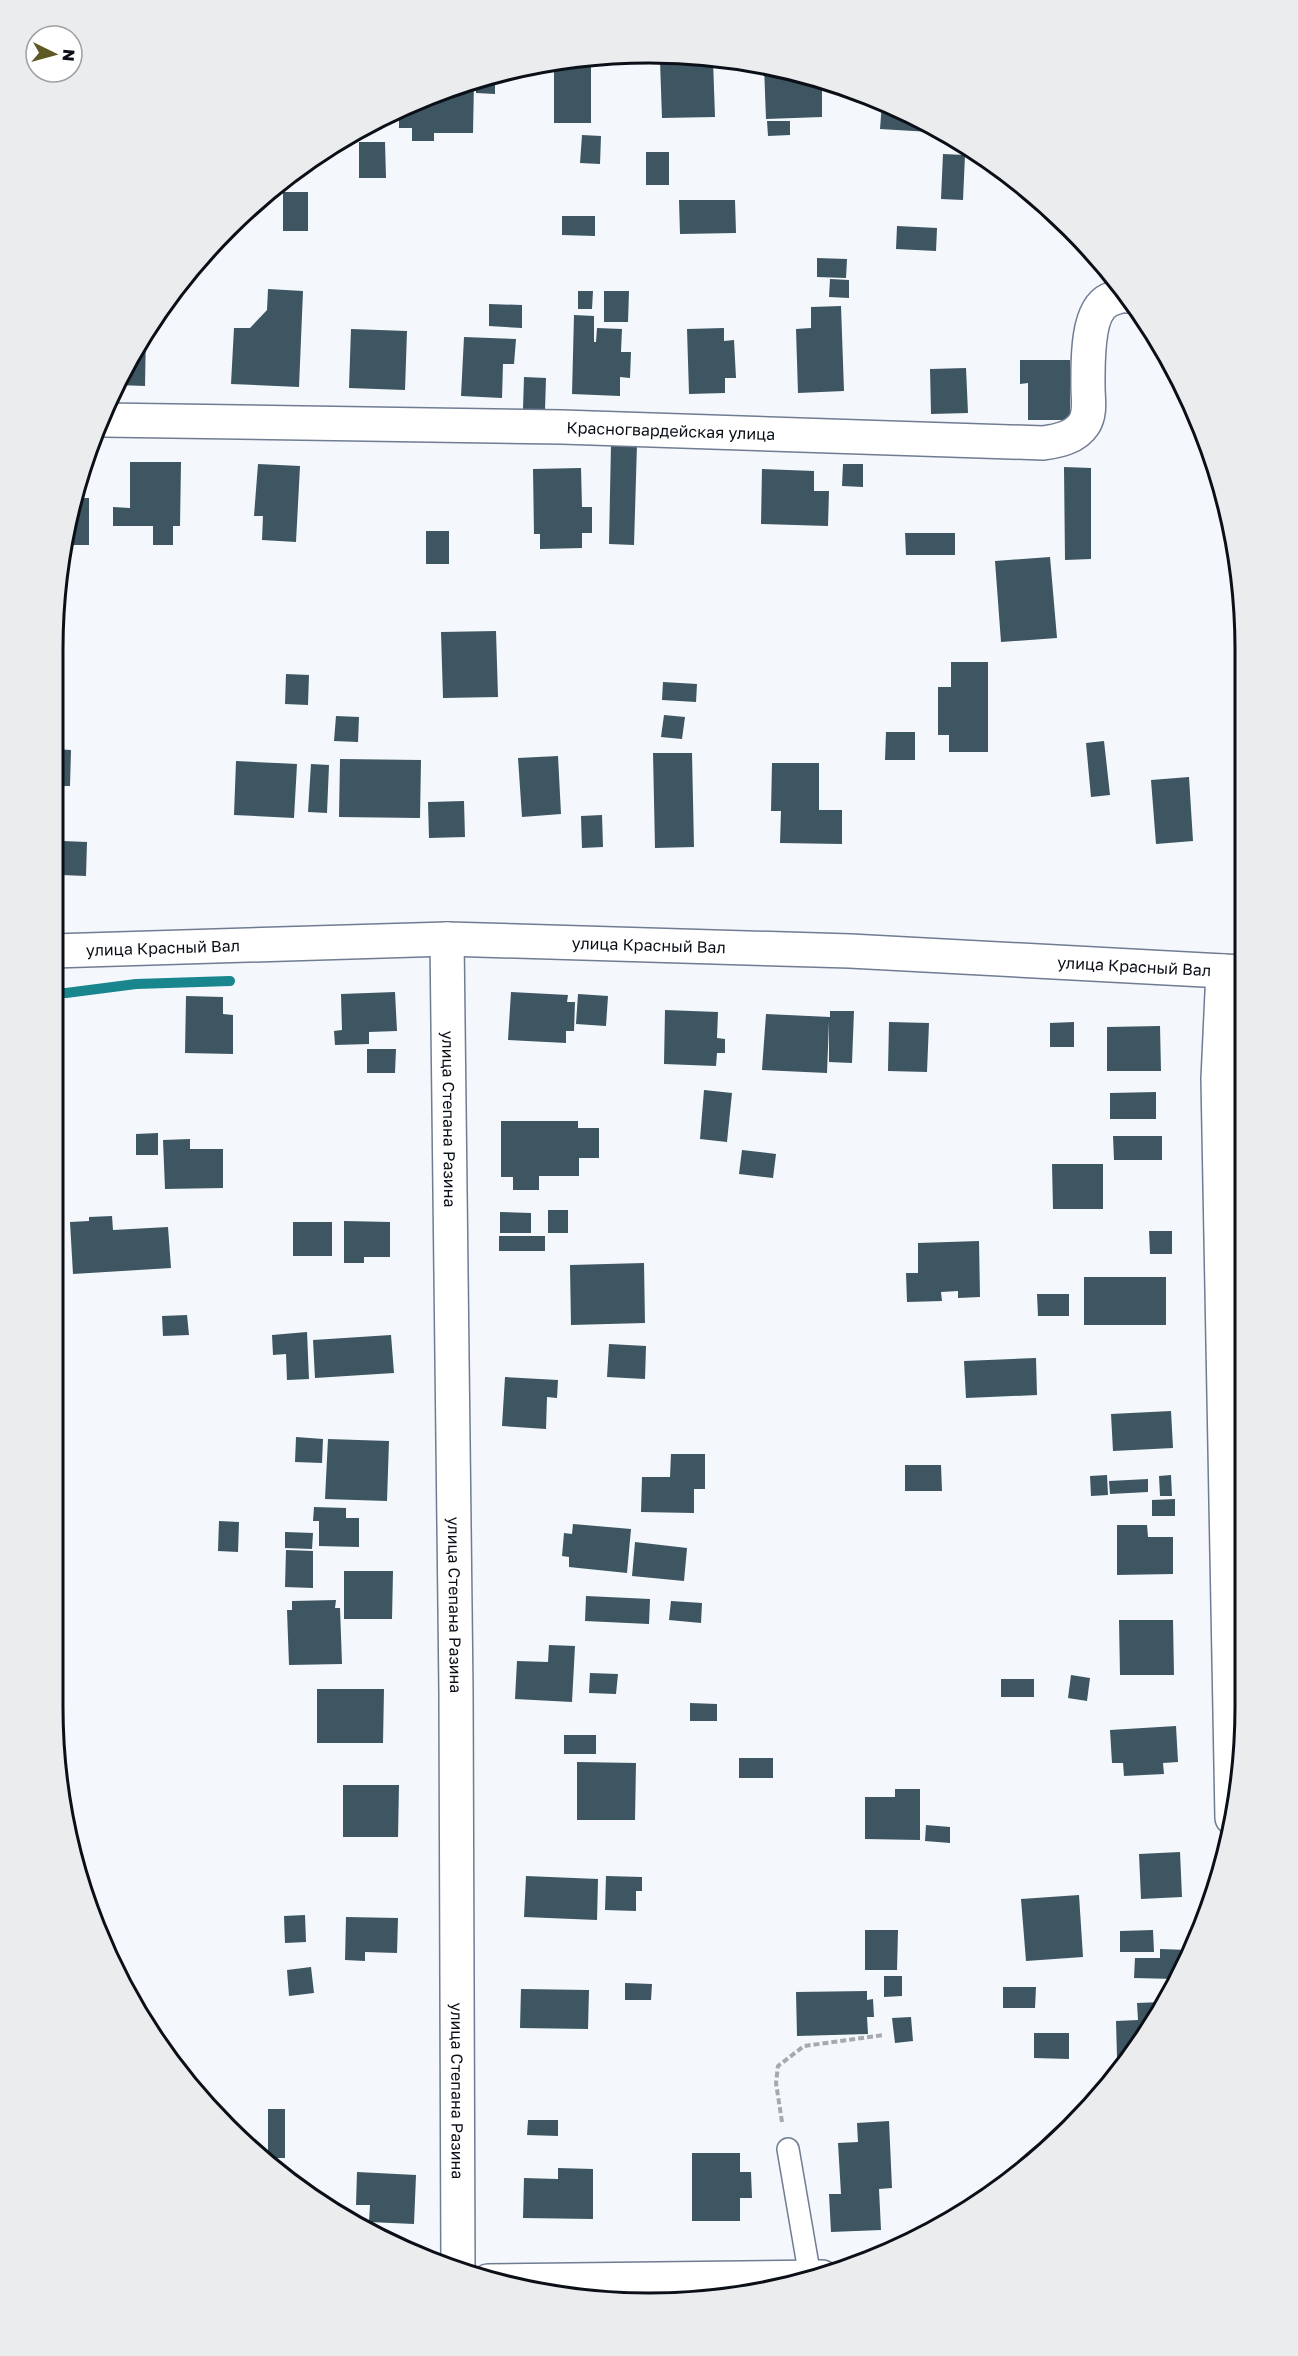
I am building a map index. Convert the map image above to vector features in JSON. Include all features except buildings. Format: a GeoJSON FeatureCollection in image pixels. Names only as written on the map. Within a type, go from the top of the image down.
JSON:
{"type":"FeatureCollection","features":[{"type":"Feature","properties":{"kind":"street","name":"Красногвардейская улица"},"geometry":{"type":"LineString","coordinates":[[110,420],[562,427],[1042,443],[1063,440],[1083,425],[1088,410],[1089,355],[1093,322],[1103,303],[1117,297]]}},
{"type":"Feature","properties":{"kind":"street","name":"улица Красный Вал"},"geometry":{"type":"LineString","coordinates":[[63,951],[447,939],[850,951],[1232,971]]}},
{"type":"Feature","properties":{"kind":"street","name":"улица Степана Разина"},"geometry":{"type":"LineString","coordinates":[[447,939],[456,1680],[458,2261]]}},
{"type":"Feature","properties":{"kind":"street"},"geometry":{"type":"LineString","coordinates":[[1231,1772],[1218,1079],[1232,971]]}},
{"type":"Feature","properties":{"kind":"street"},"geometry":{"type":"LineString","coordinates":[[529,2281],[782,2277]]}},
{"type":"Feature","properties":{"kind":"lane"},"geometry":{"type":"LineString","coordinates":[[788,2149],[814,2269]]}},
{"type":"Feature","properties":{"kind":"path"},"geometry":{"type":"LineString","coordinates":[[788,2149],[776,2083],[778,2066],[804,2046],[884,2035]]}},
{"type":"Feature","properties":{"kind":"waterway"},"geometry":{"type":"LineString","coordinates":[[63,993],[136,984],[230,981]]}}]}
